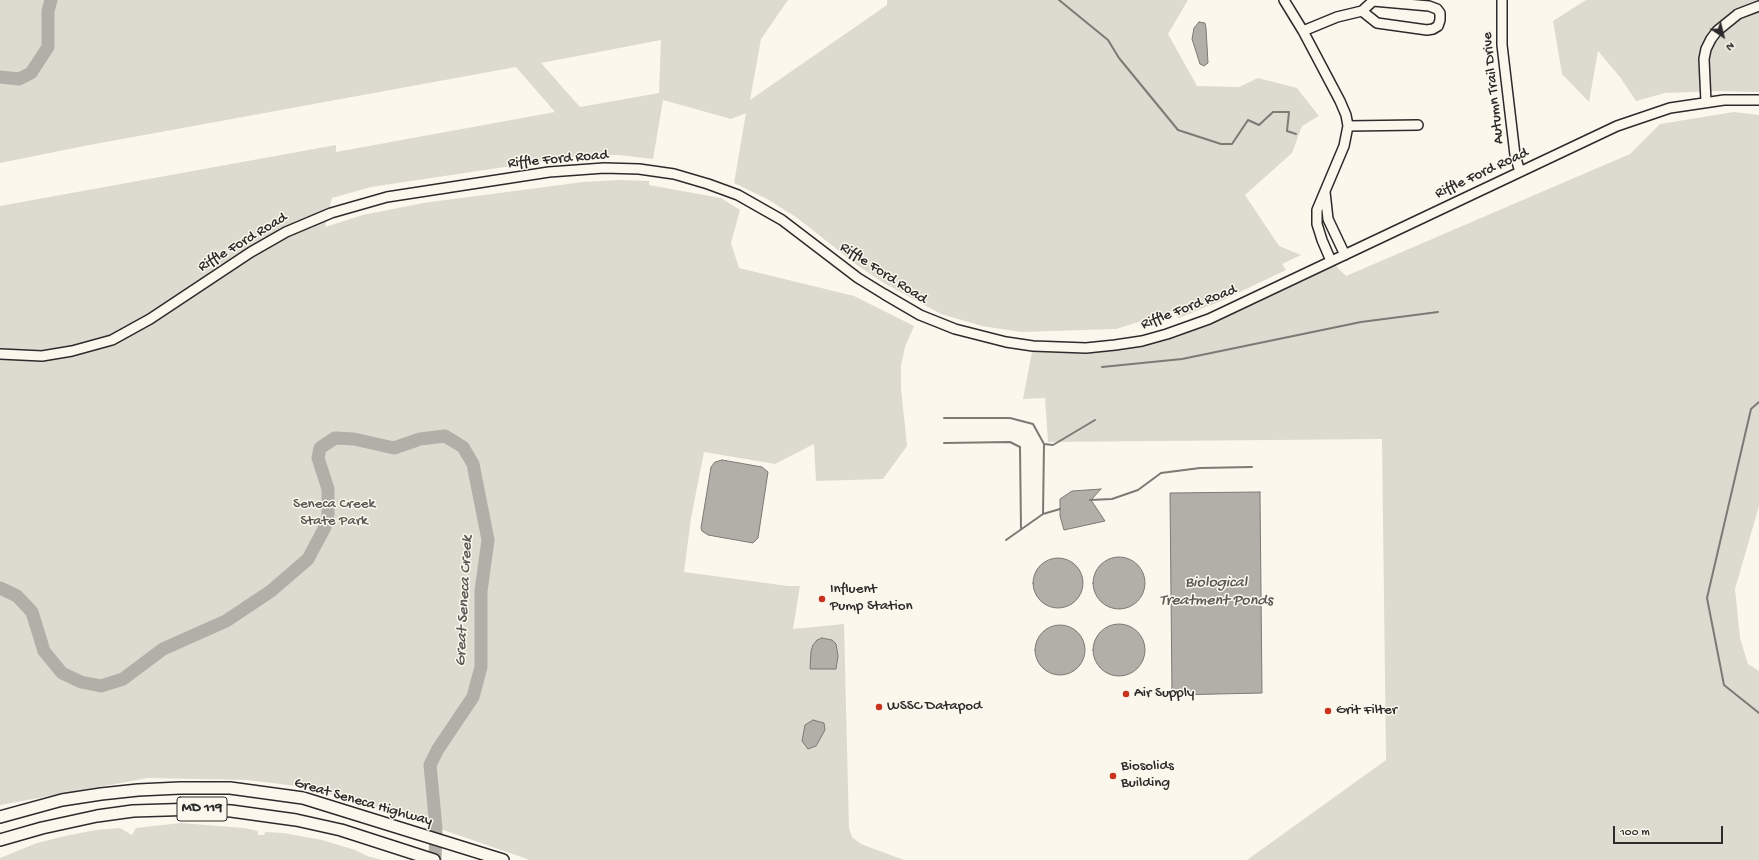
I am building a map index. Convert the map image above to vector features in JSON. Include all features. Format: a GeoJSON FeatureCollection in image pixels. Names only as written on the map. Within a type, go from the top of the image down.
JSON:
{"type":"FeatureCollection","features":[{"type":"Feature","properties":{"kind":"main road","name":"Great Seneca Highway"},"geometry":{"type":"LineString","coordinates":[[0,818],[62,800],[101,794],[180,788],[230,788],[303,798],[503,860]]}},
{"type":"Feature","properties":{"kind":"main road","name":"MD 119"},"geometry":{"type":"LineString","coordinates":[[0,840],[49,826],[97,816],[140,811],[197,809],[231,811],[296,820],[341,830],[434,860]]}},
{"type":"Feature","properties":{"kind":"street"},"geometry":{"type":"LineString","coordinates":[[1284,0],[1303,31],[1340,102],[1346,115],[1348,126],[1344,146],[1317,210],[1317,224],[1331,261]]}},
{"type":"Feature","properties":{"kind":"street","name":"Autumn Trail Drive"},"geometry":{"type":"LineString","coordinates":[[1502,0],[1502,44],[1515,155],[1520,172]]}},
{"type":"Feature","properties":{"kind":"street"},"geometry":{"type":"LineString","coordinates":[[1303,31],[1337,17],[1362,11],[1373,1],[1429,6],[1437,9],[1440,13],[1440,20],[1438,26],[1433,30],[1427,30],[1377,23],[1362,11]]}},
{"type":"Feature","properties":{"kind":"street"},"geometry":{"type":"LineString","coordinates":[[1706,102],[1704,59],[1706,48],[1717,31],[1738,14],[1759,6]]}},
{"type":"Feature","properties":{"kind":"street","name":"Riffle Ford Road"},"geometry":{"type":"LineString","coordinates":[[0,354],[42,356],[72,351],[112,340],[150,319],[251,252],[286,232],[331,213],[387,197],[548,172],[584,169],[639,169],[674,174],[730,192],[754,203],[782,220],[858,278],[920,315],[955,329],[1006,342],[1033,346],[1086,348],[1142,341],[1168,334],[1209,319],[1617,126],[1670,108],[1724,100],[1759,100]]}},
{"type":"Feature","properties":{"kind":"street"},"geometry":{"type":"LineString","coordinates":[[1348,126],[1418,125]]}},
{"type":"Feature","properties":{"kind":"street"},"geometry":{"type":"LineString","coordinates":[[1325,192],[1328,219],[1345,254]]}},
{"type":"Feature","properties":{"kind":"green space","name":"Seneca Creek State Park"},"geometry":{"type":"Polygon","coordinates":[[[0,0],[788,0],[761,39],[750,100],[887,5],[887,0],[1188,0],[1168,34],[1197,86],[1239,87],[1258,78],[1297,88],[1319,116],[1302,126],[1292,153],[1245,195],[1279,246],[1301,255],[1282,264],[1286,270],[1221,301],[1179,318],[1173,311],[1116,329],[1021,332],[982,326],[941,314],[884,283],[857,265],[796,217],[767,199],[734,183],[746,113],[731,119],[663,100],[653,159],[619,155],[585,155],[371,187],[332,198],[325,227],[363,215],[423,203],[583,182],[620,180],[649,181],[649,185],[721,198],[740,210],[731,243],[739,268],[854,296],[914,326],[905,347],[901,366],[901,388],[907,446],[883,479],[816,481],[814,444],[775,464],[704,452],[691,518],[684,572],[788,586],[800,586],[793,629],[844,624],[849,828],[852,837],[861,844],[904,860],[530,860],[377,807],[305,787],[247,780],[148,778],[0,805],[0,206],[336,145],[336,152],[555,112],[516,67],[84,146],[0,163],[0,0]],[[661,40],[541,63],[580,107],[659,93],[661,40]]]}},
{"type":"Feature","properties":{"kind":"green space"},"geometry":{"type":"Polygon","coordinates":[[[1586,0],[1759,0],[1759,92],[1715,91],[1665,93],[1636,101],[1620,77],[1598,51],[1589,102],[1562,74],[1553,21],[1586,0]]]}},
{"type":"Feature","properties":{"kind":"green space"},"geometry":{"type":"Polygon","coordinates":[[[1734,112],[1759,115],[1759,506],[1735,589],[1740,638],[1748,664],[1759,671],[1759,860],[1247,860],[1386,760],[1382,439],[1048,442],[1045,398],[1023,399],[1033,346],[1058,348],[1167,334],[1331,261],[1346,276],[1630,154],[1660,124],[1734,112]]]}},
{"type":"Feature","properties":{"kind":"green space"},"geometry":{"type":"Polygon","coordinates":[[[181,823],[244,828],[258,831],[258,835],[264,835],[265,832],[283,833],[322,840],[382,860],[0,860],[0,858],[37,843],[65,836],[96,830],[120,828],[132,835],[136,828],[181,823]]]}},
{"type":"Feature","properties":{"kind":"water"},"geometry":{"type":"Polygon","coordinates":[[[1199,22],[1205,23],[1206,28],[1208,63],[1204,66],[1200,64],[1192,39],[1194,28],[1199,22]]]}},
{"type":"Feature","properties":{"kind":"water"},"geometry":{"type":"Polygon","coordinates":[[[722,460],[762,467],[768,472],[758,538],[753,543],[708,535],[702,531],[701,528],[711,467],[715,462],[722,460]]]}},
{"type":"Feature","properties":{"kind":"water"},"geometry":{"type":"Polygon","coordinates":[[[1101,489],[1091,500],[1105,521],[1064,530],[1060,516],[1060,499],[1072,491],[1101,489]]]}},
{"type":"Feature","properties":{"kind":"water","name":"Biological Treatment Ponds"},"geometry":{"type":"Polygon","coordinates":[[[1260,492],[1262,693],[1172,695],[1170,493],[1260,492]]]}},
{"type":"Feature","properties":{"kind":"water"},"geometry":{"type":"Polygon","coordinates":[[[1119,557],[1129,559],[1137,565],[1143,573],[1145,583],[1143,593],[1137,601],[1129,607],[1119,609],[1109,607],[1101,601],[1095,593],[1093,583],[1095,573],[1101,565],[1109,559],[1119,557]]]}},
{"type":"Feature","properties":{"kind":"water"},"geometry":{"type":"Polygon","coordinates":[[[1063,558],[1068,559],[1076,565],[1082,573],[1082,593],[1076,601],[1068,607],[1053,608],[1048,607],[1040,601],[1034,593],[1033,578],[1034,573],[1040,565],[1048,559],[1063,558]]]}},
{"type":"Feature","properties":{"kind":"water"},"geometry":{"type":"Polygon","coordinates":[[[1119,624],[1129,626],[1137,632],[1143,640],[1145,650],[1143,660],[1137,668],[1129,674],[1119,676],[1109,674],[1101,668],[1095,660],[1093,650],[1095,640],[1101,632],[1109,626],[1119,624]]]}},
{"type":"Feature","properties":{"kind":"water"},"geometry":{"type":"Polygon","coordinates":[[[1065,625],[1070,626],[1078,632],[1084,640],[1084,660],[1078,668],[1070,674],[1055,675],[1050,674],[1042,668],[1036,660],[1035,645],[1036,640],[1042,632],[1050,626],[1065,625]]]}},
{"type":"Feature","properties":{"kind":"water"},"geometry":{"type":"Polygon","coordinates":[[[822,638],[832,640],[836,644],[838,656],[836,669],[810,669],[811,651],[813,645],[817,640],[822,638]]]}},
{"type":"Feature","properties":{"kind":"water"},"geometry":{"type":"Polygon","coordinates":[[[813,720],[824,723],[825,730],[816,746],[808,749],[802,741],[805,725],[813,720]]]}},
{"type":"Feature","properties":{"kind":"waterway","name":"Great Seneca Creek"},"geometry":{"type":"LineString","coordinates":[[0,77],[19,79],[31,73],[48,47],[48,11],[51,0]]}},
{"type":"Feature","properties":{"kind":"waterway"},"geometry":{"type":"LineString","coordinates":[[1059,0],[1108,40],[1119,58],[1178,130],[1221,144],[1232,144],[1248,120],[1259,125],[1273,112],[1289,112],[1287,131],[1296,134]]}},
{"type":"Feature","properties":{"kind":"waterway"},"geometry":{"type":"LineString","coordinates":[[1102,367],[1182,359],[1361,322],[1438,312]]}},
{"type":"Feature","properties":{"kind":"waterway"},"geometry":{"type":"LineString","coordinates":[[1759,402],[1751,409],[1707,598],[1724,685],[1759,713]]}},
{"type":"Feature","properties":{"kind":"waterway"},"geometry":{"type":"LineString","coordinates":[[944,418],[1010,418],[1033,424],[1044,444],[1043,514]]}},
{"type":"Feature","properties":{"kind":"waterway"},"geometry":{"type":"LineString","coordinates":[[1044,444],[1053,445],[1095,420]]}},
{"type":"Feature","properties":{"kind":"waterway","name":"Great Seneca Creek"},"geometry":{"type":"LineString","coordinates":[[0,588],[17,596],[32,612],[44,651],[62,673],[81,682],[101,686],[123,679],[163,649],[226,621],[271,591],[308,559],[325,527],[328,514],[328,489],[318,458],[320,448],[335,438],[354,439],[394,448],[420,439],[445,436],[463,447],[473,464],[488,540],[481,591],[481,667],[473,697],[438,749],[430,765],[436,828],[435,860]]}},
{"type":"Feature","properties":{"kind":"waterway"},"geometry":{"type":"LineString","coordinates":[[944,443],[1010,442],[1020,447],[1021,529]]}},
{"type":"Feature","properties":{"kind":"waterway"},"geometry":{"type":"LineString","coordinates":[[1090,500],[1112,499],[1138,490],[1161,473],[1200,468],[1252,467]]}},
{"type":"Feature","properties":{"kind":"waterway"},"geometry":{"type":"LineString","coordinates":[[1006,540],[1043,514],[1060,509]]}},
{"type":"Feature","properties":{"kind":"place","name":"Influent Pump Station"},"geometry":{"type":"Point","coordinates":[822,599]}},
{"type":"Feature","properties":{"kind":"place","name":"Air Supply"},"geometry":{"type":"Point","coordinates":[1126,694]}},
{"type":"Feature","properties":{"kind":"place","name":"WSSC Datapod"},"geometry":{"type":"Point","coordinates":[879,707]}},
{"type":"Feature","properties":{"kind":"place","name":"Grit Filter"},"geometry":{"type":"Point","coordinates":[1328,711]}},
{"type":"Feature","properties":{"kind":"place","name":"Biosolids Building"},"geometry":{"type":"Point","coordinates":[1113,776]}}]}
